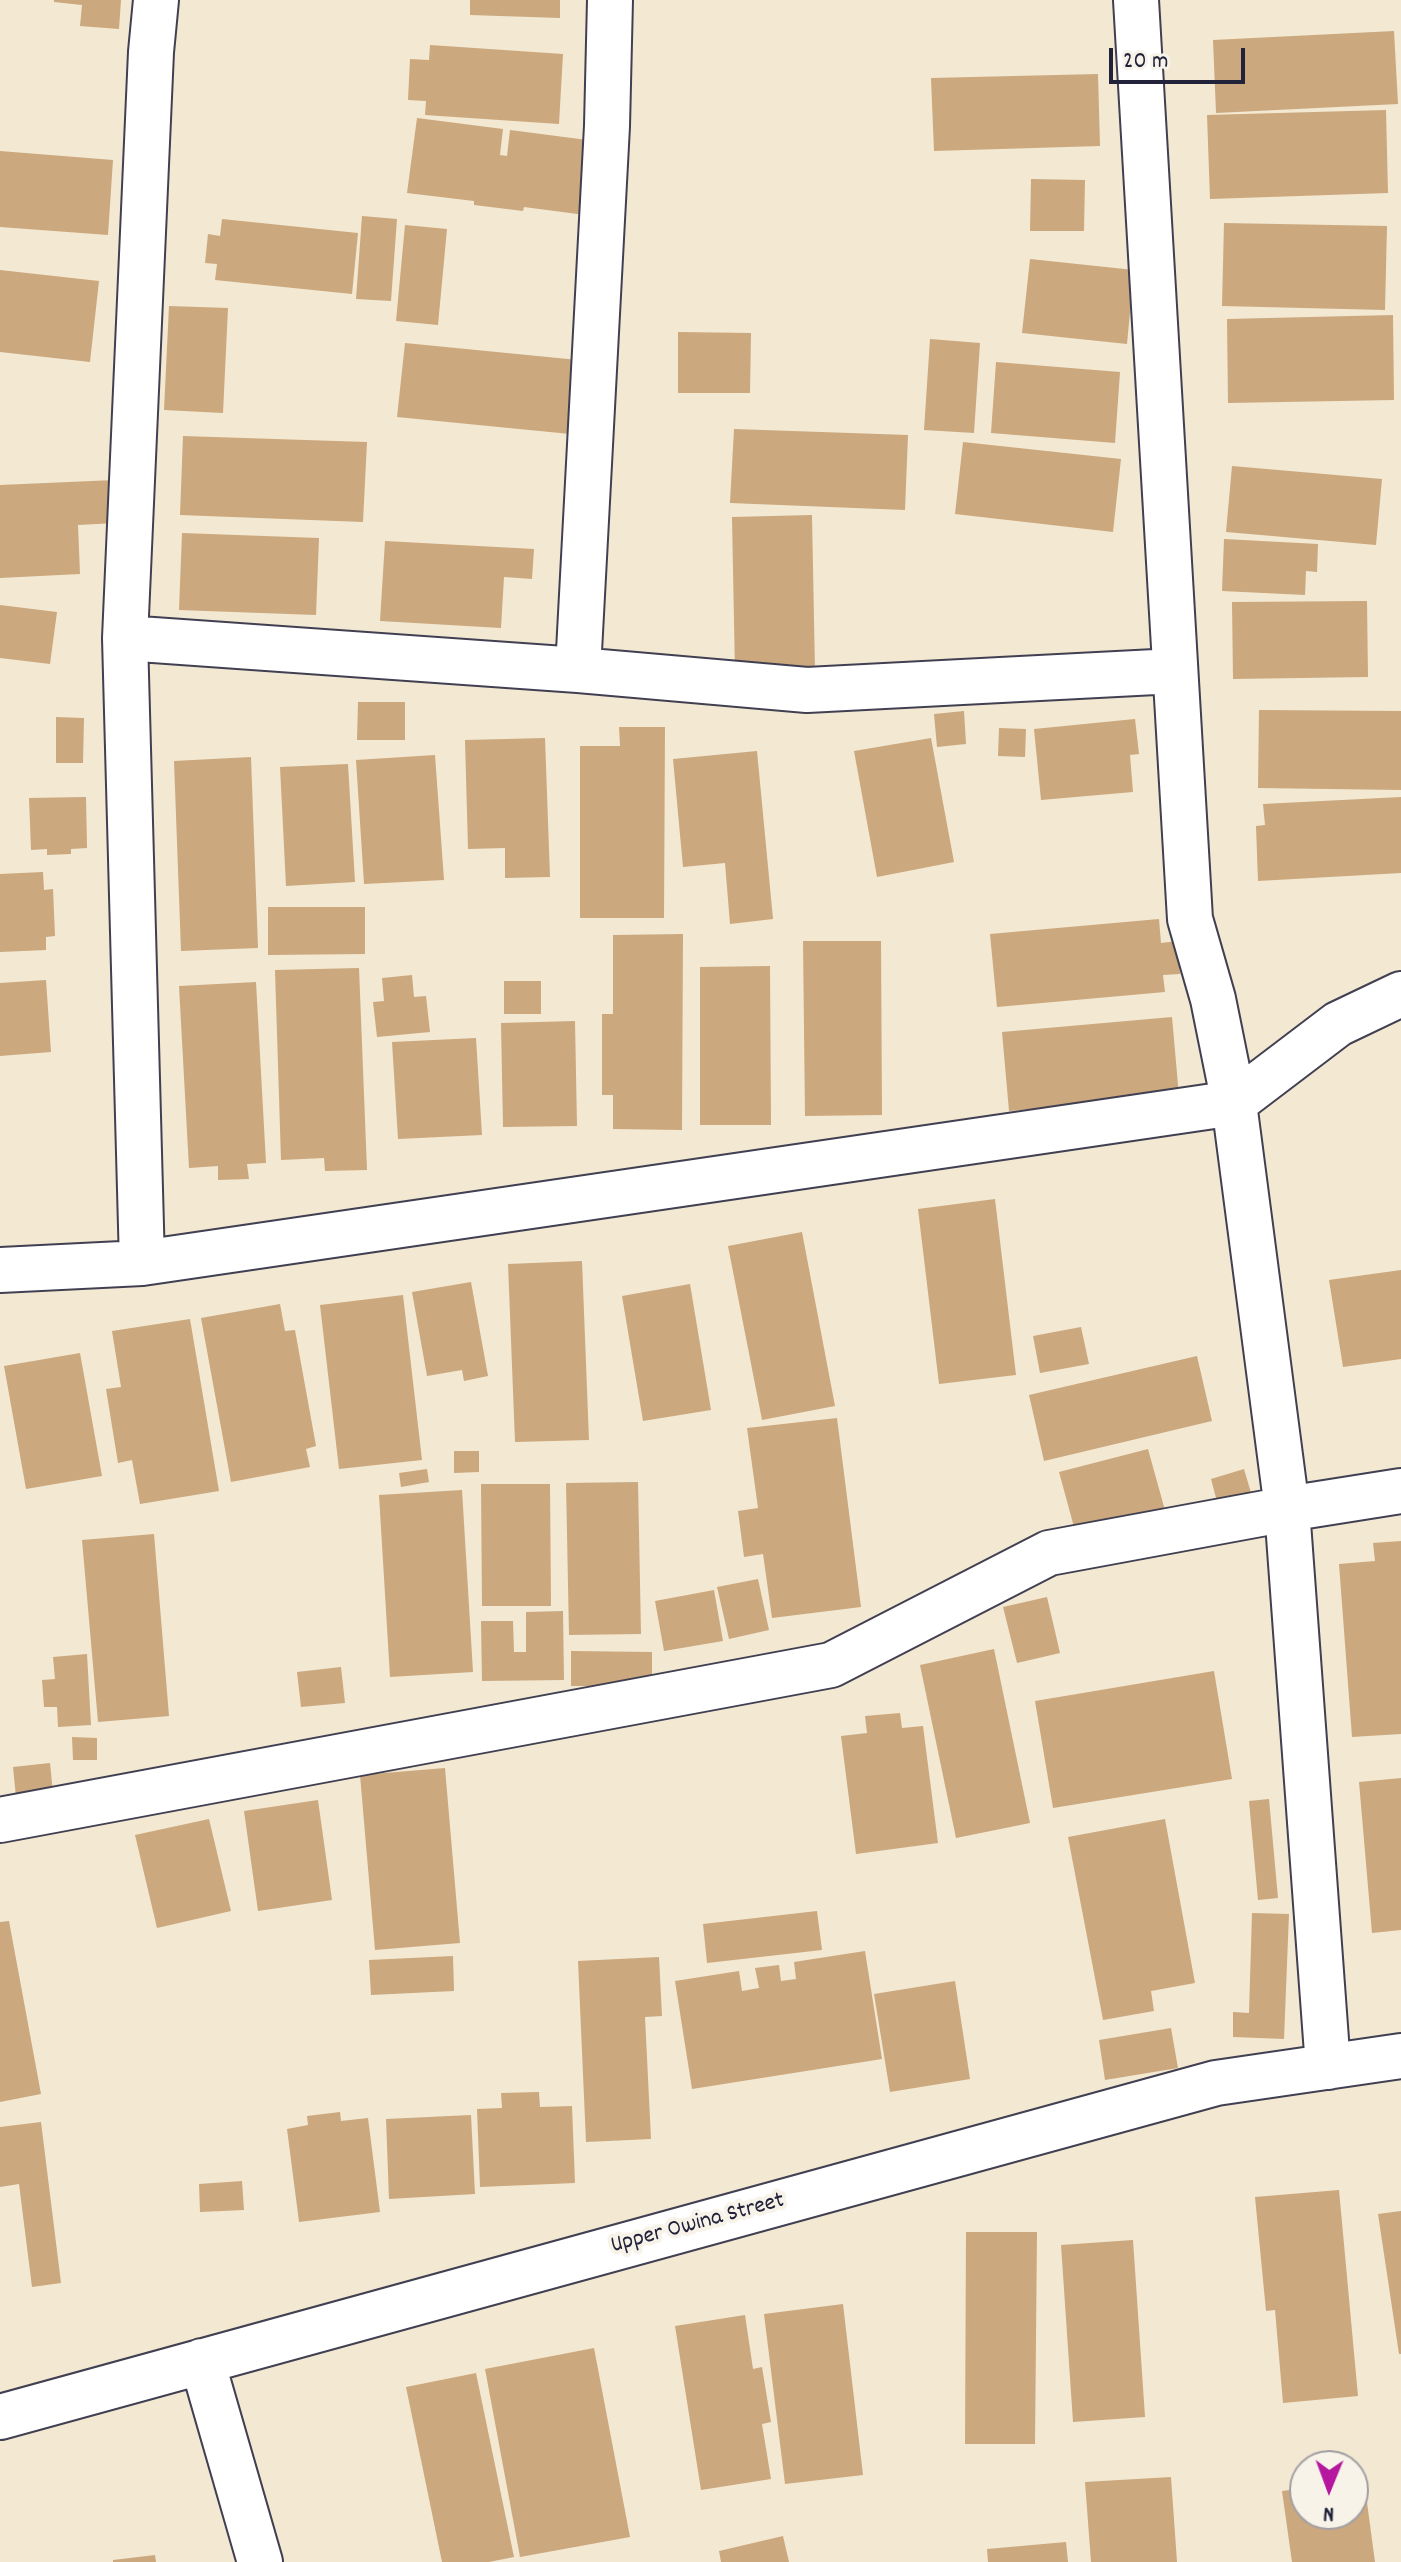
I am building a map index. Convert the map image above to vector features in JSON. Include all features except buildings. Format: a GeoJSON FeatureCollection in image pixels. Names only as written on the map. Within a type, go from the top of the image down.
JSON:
{"type":"FeatureCollection","features":[{"type":"Feature","properties":{"kind":"street"},"geometry":{"type":"LineString","coordinates":[[142,1263],[125,638],[150,68],[156,0]]}},
{"type":"Feature","properties":{"kind":"street"},"geometry":{"type":"LineString","coordinates":[[578,670],[607,126],[610,0]]}},
{"type":"Feature","properties":{"kind":"street"},"geometry":{"type":"LineString","coordinates":[[1136,0],[1190,919],[1213,999],[1234,1103],[1287,1509],[1328,2067]]}},
{"type":"Feature","properties":{"kind":"street"},"geometry":{"type":"LineString","coordinates":[[125,638],[578,670],[807,690],[1175,671]]}},
{"type":"Feature","properties":{"kind":"street"},"geometry":{"type":"LineString","coordinates":[[0,1270],[142,1263],[1234,1103],[1338,1024],[1401,994]]}},
{"type":"Feature","properties":{"kind":"street"},"geometry":{"type":"LineString","coordinates":[[0,1820],[831,1665],[1049,1553],[1401,1491]]}},
{"type":"Feature","properties":{"kind":"street","name":"Upper Owina Street"},"geometry":{"type":"LineString","coordinates":[[0,2417],[1216,2083],[1401,2056]]}},
{"type":"Feature","properties":{"kind":"street"},"geometry":{"type":"LineString","coordinates":[[202,2361],[260,2562]]}}]}
